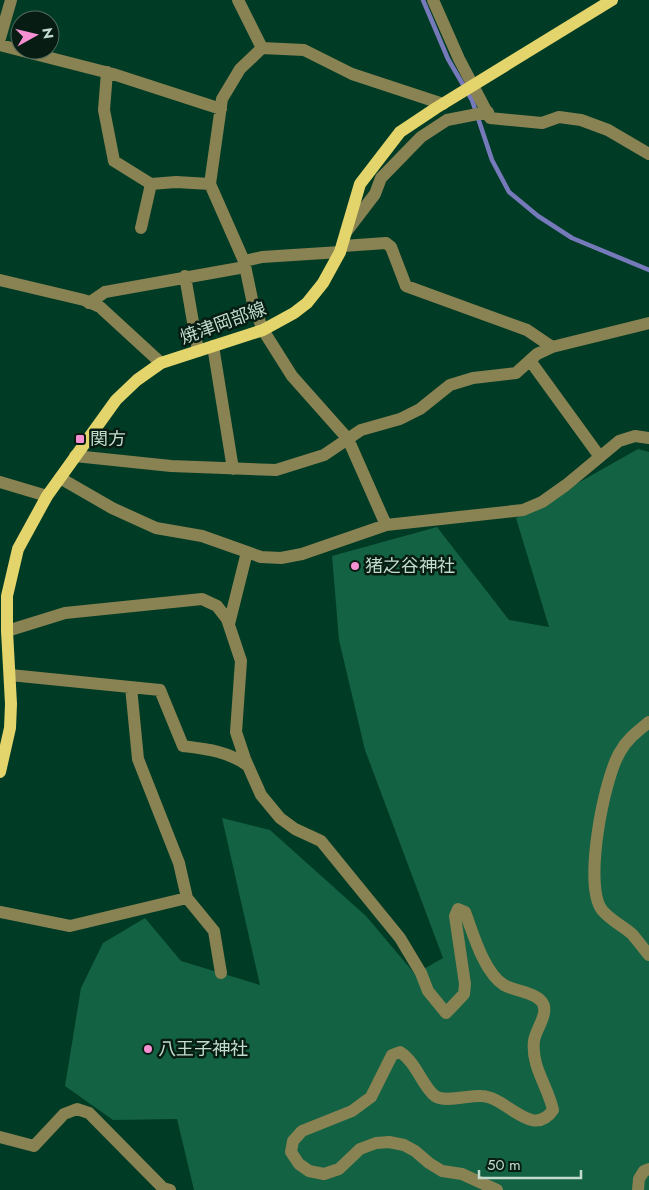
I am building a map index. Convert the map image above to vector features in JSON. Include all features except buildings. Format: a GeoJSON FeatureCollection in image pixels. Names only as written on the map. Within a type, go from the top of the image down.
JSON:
{"type":"FeatureCollection","features":[{"type":"Feature","properties":{"kind":"main road","name":"焼津岡部線"},"geometry":{"type":"LineString","coordinates":[[0,772],[10,728],[10,674],[5,583],[18,549],[47,496],[116,400],[137,380],[161,363],[263,330],[307,304],[324,282],[341,249],[360,184],[400,132],[442,104],[612,0]]}},
{"type":"Feature","properties":{"kind":"street"},"geometry":{"type":"LineString","coordinates":[[0,38],[11,0]]}},
{"type":"Feature","properties":{"kind":"street"},"geometry":{"type":"LineString","coordinates":[[238,0],[262,48]]}},
{"type":"Feature","properties":{"kind":"street"},"geometry":{"type":"LineString","coordinates":[[433,0],[490,118],[542,123],[560,117],[581,120],[608,130],[649,154]]}},
{"type":"Feature","properties":{"kind":"street"},"geometry":{"type":"LineString","coordinates":[[0,45],[108,72],[221,109]]}},
{"type":"Feature","properties":{"kind":"street"},"geometry":{"type":"LineString","coordinates":[[386,525],[348,439],[292,376],[263,330],[253,304],[245,264],[210,184],[222,99],[240,69],[262,48],[304,50],[352,74],[442,104]]}},
{"type":"Feature","properties":{"kind":"street"},"geometry":{"type":"LineString","coordinates":[[108,72],[104,110],[114,161],[151,184],[176,182],[210,184]]}},
{"type":"Feature","properties":{"kind":"street"},"geometry":{"type":"LineString","coordinates":[[346,232],[375,194],[381,178],[421,137],[434,126],[447,120],[485,108]]}},
{"type":"Feature","properties":{"kind":"street"},"geometry":{"type":"LineString","coordinates":[[141,228],[151,184]]}},
{"type":"Feature","properties":{"kind":"street"},"geometry":{"type":"LineString","coordinates":[[89,303],[105,292],[245,264],[262,257],[386,243],[391,247],[406,286],[527,330],[552,347]]}},
{"type":"Feature","properties":{"kind":"street"},"geometry":{"type":"LineString","coordinates":[[185,276],[198,351]]}},
{"type":"Feature","properties":{"kind":"street"},"geometry":{"type":"LineString","coordinates":[[0,280],[100,307],[161,363]]}},
{"type":"Feature","properties":{"kind":"street"},"geometry":{"type":"LineString","coordinates":[[75,456],[171,466],[276,470],[324,455],[361,430],[400,419],[413,412],[450,385],[473,378],[516,373],[531,362],[537,354],[552,347],[649,323]]}},
{"type":"Feature","properties":{"kind":"street"},"geometry":{"type":"LineString","coordinates":[[214,346],[232,469]]}},
{"type":"Feature","properties":{"kind":"street"},"geometry":{"type":"LineString","coordinates":[[531,362],[600,457]]}},
{"type":"Feature","properties":{"kind":"street"},"geometry":{"type":"LineString","coordinates":[[60,478],[112,508],[156,528],[202,536],[261,557],[281,558],[302,554],[386,525],[523,510],[542,502],[619,441],[635,436],[649,438]]}},
{"type":"Feature","properties":{"kind":"street"},"geometry":{"type":"LineString","coordinates":[[0,482],[47,496]]}},
{"type":"Feature","properties":{"kind":"street"},"geometry":{"type":"LineString","coordinates":[[229,624],[247,552]]}},
{"type":"Feature","properties":{"kind":"street"},"geometry":{"type":"LineString","coordinates":[[7,631],[65,613],[202,599],[217,606],[229,624],[241,661],[236,732],[247,765],[261,795],[280,818],[295,829],[321,841],[400,938],[421,973],[428,991],[446,1013],[464,994],[465,984],[455,916],[458,909],[465,912],[478,946],[490,969],[503,984],[537,997],[542,1002],[544,1008],[534,1040],[534,1061],[551,1098],[554,1110],[548,1117],[537,1121],[526,1120],[497,1101],[483,1095],[444,1099],[435,1096],[408,1057],[400,1052],[392,1055],[371,1097],[352,1111],[302,1131],[293,1141],[292,1152],[299,1164],[309,1172],[324,1174],[339,1169],[360,1149],[376,1143],[404,1145],[442,1170],[462,1174],[497,1190]]}},
{"type":"Feature","properties":{"kind":"street"},"geometry":{"type":"LineString","coordinates":[[10,674],[160,690],[183,746],[217,750],[235,757],[247,765]]}},
{"type":"Feature","properties":{"kind":"street"},"geometry":{"type":"LineString","coordinates":[[131,687],[138,759],[179,863],[187,898],[214,931],[222,973]]}},
{"type":"Feature","properties":{"kind":"street"},"geometry":{"type":"LineString","coordinates":[[649,722],[634,733],[620,752],[612,768],[596,839],[594,889],[602,910],[631,934],[649,955]]}},
{"type":"Feature","properties":{"kind":"street"},"geometry":{"type":"LineString","coordinates":[[0,912],[70,926],[187,898]]}},
{"type":"Feature","properties":{"kind":"street"},"geometry":{"type":"LineString","coordinates":[[0,1137],[34,1146],[64,1114],[76,1109],[89,1114],[163,1188],[170,1190]]}},
{"type":"Feature","properties":{"kind":"street"},"geometry":{"type":"LineString","coordinates":[[638,1190],[639,1179],[644,1171],[649,1169]]}},
{"type":"Feature","properties":{"kind":"green space"},"geometry":{"type":"Polygon","coordinates":[[[638,449],[649,452],[649,1190],[194,1190],[177,1119],[113,1120],[65,1086],[81,988],[103,943],[145,918],[181,961],[260,985],[222,818],[270,830],[366,916],[415,974],[443,958],[365,750],[339,640],[332,556],[437,527],[509,620],[549,627],[516,518],[638,449]]]}},
{"type":"Feature","properties":{"kind":"waterway"},"geometry":{"type":"LineString","coordinates":[[423,0],[448,59],[472,100],[492,160],[509,192],[538,216],[572,238],[649,270]]}},
{"type":"Feature","properties":{"kind":"place","name":"関方"},"geometry":{"type":"Point","coordinates":[80,439]}},
{"type":"Feature","properties":{"kind":"place","name":"猪之谷神社"},"geometry":{"type":"Point","coordinates":[355,566]}},
{"type":"Feature","properties":{"kind":"place","name":"八王子神社"},"geometry":{"type":"Point","coordinates":[148,1049]}}]}
